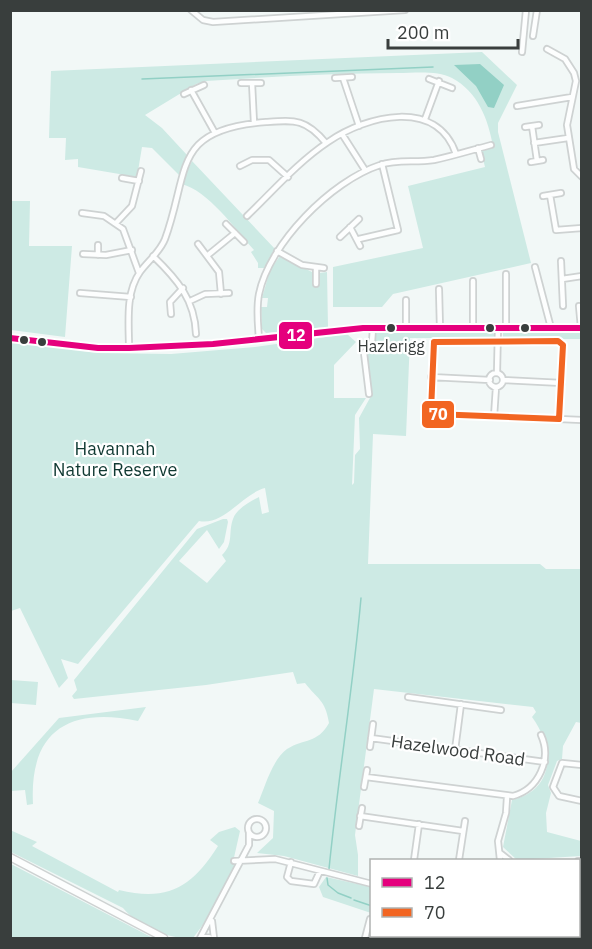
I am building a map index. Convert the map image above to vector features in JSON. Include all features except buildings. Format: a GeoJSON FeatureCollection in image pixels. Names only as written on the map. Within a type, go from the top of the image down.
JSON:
{"type":"FeatureCollection","features":[{"type":"Feature","properties":{"kind":"street"},"geometry":{"type":"LineString","coordinates":[[191,10],[203,20],[213,22],[405,10]]}},
{"type":"Feature","properties":{"kind":"street"},"geometry":{"type":"LineString","coordinates":[[522,52],[526,10]]}},
{"type":"Feature","properties":{"kind":"street"},"geometry":{"type":"LineString","coordinates":[[532,33],[537,10]]}},
{"type":"Feature","properties":{"kind":"street"},"geometry":{"type":"LineString","coordinates":[[522,44],[531,44]]}},
{"type":"Feature","properties":{"kind":"street"},"geometry":{"type":"LineString","coordinates":[[547,49],[571,66],[579,81],[572,97],[567,125],[574,169],[582,177]]}},
{"type":"Feature","properties":{"kind":"street"},"geometry":{"type":"LineString","coordinates":[[334,78],[352,77]]}},
{"type":"Feature","properties":{"kind":"street"},"geometry":{"type":"LineString","coordinates":[[343,78],[358,126]]}},
{"type":"Feature","properties":{"kind":"street"},"geometry":{"type":"LineString","coordinates":[[429,79],[452,88]]}},
{"type":"Feature","properties":{"kind":"street"},"geometry":{"type":"LineString","coordinates":[[425,119],[439,81]]}},
{"type":"Feature","properties":{"kind":"street"},"geometry":{"type":"LineString","coordinates":[[241,83],[261,83]]}},
{"type":"Feature","properties":{"kind":"street"},"geometry":{"type":"LineString","coordinates":[[252,83],[254,123]]}},
{"type":"Feature","properties":{"kind":"street"},"geometry":{"type":"LineString","coordinates":[[184,94],[204,85]]}},
{"type":"Feature","properties":{"kind":"street"},"geometry":{"type":"LineString","coordinates":[[191,90],[215,133]]}},
{"type":"Feature","properties":{"kind":"street"},"geometry":{"type":"LineString","coordinates":[[520,103],[572,97]]}},
{"type":"Feature","properties":{"kind":"street"},"geometry":{"type":"LineString","coordinates":[[246,216],[326,143],[358,126],[399,117],[425,119],[445,131],[456,154]]}},
{"type":"Feature","properties":{"kind":"street"},"geometry":{"type":"LineString","coordinates":[[129,348],[130,297],[139,273],[164,242],[184,165],[198,147],[215,133],[254,123],[302,121],[316,130],[326,143]]}},
{"type":"Feature","properties":{"kind":"street"},"geometry":{"type":"LineString","coordinates":[[525,127],[539,125]]}},
{"type":"Feature","properties":{"kind":"street"},"geometry":{"type":"LineString","coordinates":[[532,126],[534,161],[543,160]]}},
{"type":"Feature","properties":{"kind":"street"},"geometry":{"type":"LineString","coordinates":[[342,134],[365,170]]}},
{"type":"Feature","properties":{"kind":"street"},"geometry":{"type":"LineString","coordinates":[[534,143],[568,138]]}},
{"type":"Feature","properties":{"kind":"street"},"geometry":{"type":"LineString","coordinates":[[259,339],[256,307],[259,292],[277,251],[287,237],[328,197],[365,170],[382,164],[428,160],[491,145]]}},
{"type":"Feature","properties":{"kind":"street"},"geometry":{"type":"LineString","coordinates":[[478,148],[481,159]]}},
{"type":"Feature","properties":{"kind":"street"},"geometry":{"type":"LineString","coordinates":[[240,166],[252,160],[271,161],[288,177]]}},
{"type":"Feature","properties":{"kind":"street"},"geometry":{"type":"LineString","coordinates":[[252,160],[254,167]]}},
{"type":"Feature","properties":{"kind":"street"},"geometry":{"type":"LineString","coordinates":[[359,238],[398,230],[382,164]]}},
{"type":"Feature","properties":{"kind":"street"},"geometry":{"type":"LineString","coordinates":[[116,223],[132,206],[141,171]]}},
{"type":"Feature","properties":{"kind":"street"},"geometry":{"type":"LineString","coordinates":[[122,178],[140,181]]}},
{"type":"Feature","properties":{"kind":"street"},"geometry":{"type":"LineString","coordinates":[[543,196],[561,193]]}},
{"type":"Feature","properties":{"kind":"street"},"geometry":{"type":"LineString","coordinates":[[550,195],[556,230],[552,236]]}},
{"type":"Feature","properties":{"kind":"street"},"geometry":{"type":"LineString","coordinates":[[82,213],[104,216],[116,223],[127,236],[139,273]]}},
{"type":"Feature","properties":{"kind":"street"},"geometry":{"type":"LineString","coordinates":[[340,237],[359,219]]}},
{"type":"Feature","properties":{"kind":"street"},"geometry":{"type":"LineString","coordinates":[[226,224],[244,242]]}},
{"type":"Feature","properties":{"kind":"street"},"geometry":{"type":"LineString","coordinates":[[350,227],[359,238],[360,246]]}},
{"type":"Feature","properties":{"kind":"street"},"geometry":{"type":"LineString","coordinates":[[556,230],[582,228]]}},
{"type":"Feature","properties":{"kind":"street"},"geometry":{"type":"LineString","coordinates":[[208,255],[235,233]]}},
{"type":"Feature","properties":{"kind":"street"},"geometry":{"type":"LineString","coordinates":[[198,244],[219,272],[221,294]]}},
{"type":"Feature","properties":{"kind":"street"},"geometry":{"type":"LineString","coordinates":[[98,245],[98,255]]}},
{"type":"Feature","properties":{"kind":"street"},"geometry":{"type":"LineString","coordinates":[[83,254],[98,255],[132,250]]}},
{"type":"Feature","properties":{"kind":"street"},"geometry":{"type":"LineString","coordinates":[[277,251],[302,265],[324,268]]}},
{"type":"Feature","properties":{"kind":"street"},"geometry":{"type":"LineString","coordinates":[[153,256],[183,288],[190,301],[196,333]]}},
{"type":"Feature","properties":{"kind":"street"},"geometry":{"type":"LineString","coordinates":[[561,261],[563,306]]}},
{"type":"Feature","properties":{"kind":"street"},"geometry":{"type":"LineString","coordinates":[[535,267],[551,328]]}},
{"type":"Feature","properties":{"kind":"street"},"geometry":{"type":"LineString","coordinates":[[316,268],[316,284]]}},
{"type":"Feature","properties":{"kind":"street"},"geometry":{"type":"LineString","coordinates":[[506,274],[506,329]]}},
{"type":"Feature","properties":{"kind":"street"},"geometry":{"type":"LineString","coordinates":[[562,279],[582,276]]}},
{"type":"Feature","properties":{"kind":"street"},"geometry":{"type":"LineString","coordinates":[[473,281],[473,328]]}},
{"type":"Feature","properties":{"kind":"street"},"geometry":{"type":"LineString","coordinates":[[171,314],[170,302],[183,288]]}},
{"type":"Feature","properties":{"kind":"street"},"geometry":{"type":"LineString","coordinates":[[439,290],[440,328]]}},
{"type":"Feature","properties":{"kind":"street"},"geometry":{"type":"LineString","coordinates":[[80,293],[130,297]]}},
{"type":"Feature","properties":{"kind":"street"},"geometry":{"type":"LineString","coordinates":[[190,301],[205,294],[229,293]]}},
{"type":"Feature","properties":{"kind":"street"},"geometry":{"type":"LineString","coordinates":[[405,300],[406,328]]}},
{"type":"Feature","properties":{"kind":"street"},"geometry":{"type":"LineString","coordinates":[[10,338],[87,347],[129,348],[373,328],[581,328],[579,306]]}},
{"type":"Feature","properties":{"kind":"street"},"geometry":{"type":"LineString","coordinates":[[369,394],[364,353],[372,342],[373,328]]}},
{"type":"Feature","properties":{"kind":"street"},"geometry":{"type":"LineString","coordinates":[[489,380],[496,373],[498,328]]}},
{"type":"Feature","properties":{"kind":"street"},"geometry":{"type":"LineString","coordinates":[[560,418],[561,342],[436,341],[433,343],[431,411],[434,414],[582,420]]}},
{"type":"Feature","properties":{"kind":"street"},"geometry":{"type":"LineString","coordinates":[[496,373],[503,380],[562,383]]}},
{"type":"Feature","properties":{"kind":"street"},"geometry":{"type":"LineString","coordinates":[[431,377],[489,380],[496,387]]}},
{"type":"Feature","properties":{"kind":"street"},"geometry":{"type":"LineString","coordinates":[[495,417],[496,387],[503,380]]}},
{"type":"Feature","properties":{"kind":"street"},"geometry":{"type":"LineString","coordinates":[[408,697],[501,710]]}},
{"type":"Feature","properties":{"kind":"street"},"geometry":{"type":"LineString","coordinates":[[455,750],[461,704]]}},
{"type":"Feature","properties":{"kind":"street"},"geometry":{"type":"LineString","coordinates":[[370,747],[373,724]]}},
{"type":"Feature","properties":{"kind":"street"},"geometry":{"type":"LineString","coordinates":[[366,777],[507,797],[528,790],[538,778],[545,762],[541,735]]}},
{"type":"Feature","properties":{"kind":"street","name":"Hazelwood Road"},"geometry":{"type":"LineString","coordinates":[[371,738],[545,762]]}},
{"type":"Feature","properties":{"kind":"street"},"geometry":{"type":"LineString","coordinates":[[582,765],[562,763],[553,787],[559,796],[582,801]]}},
{"type":"Feature","properties":{"kind":"street"},"geometry":{"type":"LineString","coordinates":[[364,787],[367,770]]}},
{"type":"Feature","properties":{"kind":"street"},"geometry":{"type":"LineString","coordinates":[[501,859],[498,841],[506,813],[507,797]]}},
{"type":"Feature","properties":{"kind":"street"},"geometry":{"type":"LineString","coordinates":[[359,826],[362,808]]}},
{"type":"Feature","properties":{"kind":"street"},"geometry":{"type":"LineString","coordinates":[[360,816],[464,831]]}},
{"type":"Feature","properties":{"kind":"street"},"geometry":{"type":"LineString","coordinates":[[209,939],[201,939],[249,844],[250,822],[261,820],[266,828],[249,844]]}},
{"type":"Feature","properties":{"kind":"street"},"geometry":{"type":"LineString","coordinates":[[459,859],[465,821]]}},
{"type":"Feature","properties":{"kind":"street"},"geometry":{"type":"LineString","coordinates":[[414,859],[419,824]]}},
{"type":"Feature","properties":{"kind":"street"},"geometry":{"type":"LineString","coordinates":[[249,833],[259,837]]}},
{"type":"Feature","properties":{"kind":"street"},"geometry":{"type":"LineString","coordinates":[[500,853],[507,859]]}},
{"type":"Feature","properties":{"kind":"street"},"geometry":{"type":"LineString","coordinates":[[234,861],[265,858],[291,862],[370,884]]}},
{"type":"Feature","properties":{"kind":"street"},"geometry":{"type":"LineString","coordinates":[[10,859],[164,939]]}},
{"type":"Feature","properties":{"kind":"street"},"geometry":{"type":"LineString","coordinates":[[291,862],[287,877],[291,880],[314,885],[320,871]]}},
{"type":"Feature","properties":{"kind":"street"},"geometry":{"type":"LineString","coordinates":[[212,918],[214,939]]}},
{"type":"Feature","properties":{"kind":"street"},"geometry":{"type":"LineString","coordinates":[[365,939],[369,918]]}},
{"type":"Feature","properties":{"kind":"green space"},"geometry":{"type":"Polygon","coordinates":[[[482,52],[517,85],[498,123],[498,132],[531,263],[393,294],[382,307],[333,307],[333,267],[423,248],[408,186],[485,167],[481,151],[493,146],[485,116],[480,107],[469,91],[452,78],[425,72],[278,77],[206,81],[196,84],[145,115],[162,128],[187,155],[179,175],[152,148],[142,147],[137,177],[78,167],[78,159],[65,160],[66,138],[49,138],[51,71],[482,52]]]}},
{"type":"Feature","properties":{"kind":"green space"},"geometry":{"type":"Polygon","coordinates":[[[192,161],[275,249],[264,268],[258,268],[258,263],[251,252],[254,250],[221,212],[201,194],[181,184],[192,161]]]}},
{"type":"Feature","properties":{"kind":"green space"},"geometry":{"type":"Polygon","coordinates":[[[11,201],[30,201],[29,246],[72,246],[65,337],[11,330],[11,201]]]}},
{"type":"Feature","properties":{"kind":"green space"},"geometry":{"type":"Polygon","coordinates":[[[280,256],[312,272],[313,285],[319,285],[319,273],[327,272],[328,327],[266,333],[262,329],[261,307],[267,307],[268,298],[262,298],[270,270],[280,256]]]}},
{"type":"Feature","properties":{"kind":"green space","name":"Havannah Nature Reserve"},"geometry":{"type":"Polygon","coordinates":[[[377,332],[493,333],[495,336],[493,338],[410,338],[406,436],[373,434],[368,564],[540,564],[546,569],[581,569],[581,723],[576,722],[563,746],[562,759],[557,761],[548,785],[551,793],[546,813],[547,832],[581,841],[581,856],[516,859],[503,847],[512,800],[526,795],[536,787],[543,778],[547,766],[545,742],[532,717],[536,712],[533,707],[374,689],[355,835],[358,876],[284,856],[257,853],[273,838],[274,811],[258,803],[273,767],[287,749],[315,738],[329,723],[320,700],[305,683],[297,684],[293,672],[206,685],[74,699],[72,696],[77,690],[74,680],[197,529],[223,519],[227,519],[228,522],[224,542],[219,549],[207,530],[179,561],[207,583],[226,561],[222,555],[228,547],[232,524],[237,512],[259,497],[262,514],[269,512],[265,488],[248,496],[217,519],[199,521],[78,664],[61,659],[68,678],[59,688],[20,608],[11,611],[11,341],[98,353],[171,354],[255,347],[347,334],[356,342],[334,365],[334,398],[366,398],[355,415],[352,485],[355,455],[360,449],[359,418],[371,396],[367,351],[377,332]]]}},
{"type":"Feature","properties":{"kind":"green space"},"geometry":{"type":"Polygon","coordinates":[[[503,333],[581,333],[581,339],[503,339],[503,333]]]}},
{"type":"Feature","properties":{"kind":"green space"},"geometry":{"type":"Polygon","coordinates":[[[11,680],[38,682],[36,705],[11,703],[11,680]]]}},
{"type":"Feature","properties":{"kind":"green space"},"geometry":{"type":"Polygon","coordinates":[[[146,707],[138,721],[92,718],[74,722],[58,730],[47,742],[38,758],[33,804],[27,805],[25,790],[11,791],[11,772],[59,718],[146,707]]]}},
{"type":"Feature","properties":{"kind":"green space"},"geometry":{"type":"Polygon","coordinates":[[[235,827],[240,831],[233,862],[236,863],[208,918],[193,938],[173,937],[146,927],[123,908],[11,852],[10,830],[37,842],[32,846],[118,892],[119,890],[151,894],[177,888],[188,881],[218,846],[210,840],[219,832],[235,827]]]}},
{"type":"Feature","properties":{"kind":"green space"},"geometry":{"type":"Polygon","coordinates":[[[11,864],[153,938],[11,938],[11,864]]]}},
{"type":"Feature","properties":{"kind":"green space"},"geometry":{"type":"Polygon","coordinates":[[[326,877],[370,887],[370,913],[323,897],[319,887],[326,877]]]}},
{"type":"Feature","properties":{"kind":"shaded area"},"geometry":{"type":"Polygon","coordinates":[[[480,64],[504,85],[494,108],[488,107],[476,86],[454,65],[480,64]]]}},
{"type":"Feature","properties":{"kind":"waterway"},"geometry":{"type":"LineString","coordinates":[[142,79],[433,67]]}},
{"type":"Feature","properties":{"kind":"waterway"},"geometry":{"type":"LineString","coordinates":[[329,869],[361,598]]}},
{"type":"Feature","properties":{"kind":"waterway"},"geometry":{"type":"LineString","coordinates":[[327,878],[328,885],[338,893],[351,898]]}},
{"type":"Feature","properties":{"kind":"waterway"},"geometry":{"type":"LineString","coordinates":[[354,900],[370,905]]}},
{"type":"Feature","properties":{"kind":"transit line","name":"12"},"geometry":{"type":"LineString","coordinates":[[10,338],[98,348],[129,348],[213,344],[363,328],[582,328]]}},
{"type":"Feature","properties":{"kind":"transit line","name":"70"},"geometry":{"type":"LineString","coordinates":[[558,341],[563,345],[559,419],[434,414],[431,411],[434,342],[558,341]]}},
{"type":"Feature","properties":{"kind":"place","name":"Hazlerigg"},"geometry":{"type":"Point","coordinates":[391,328]}}]}
